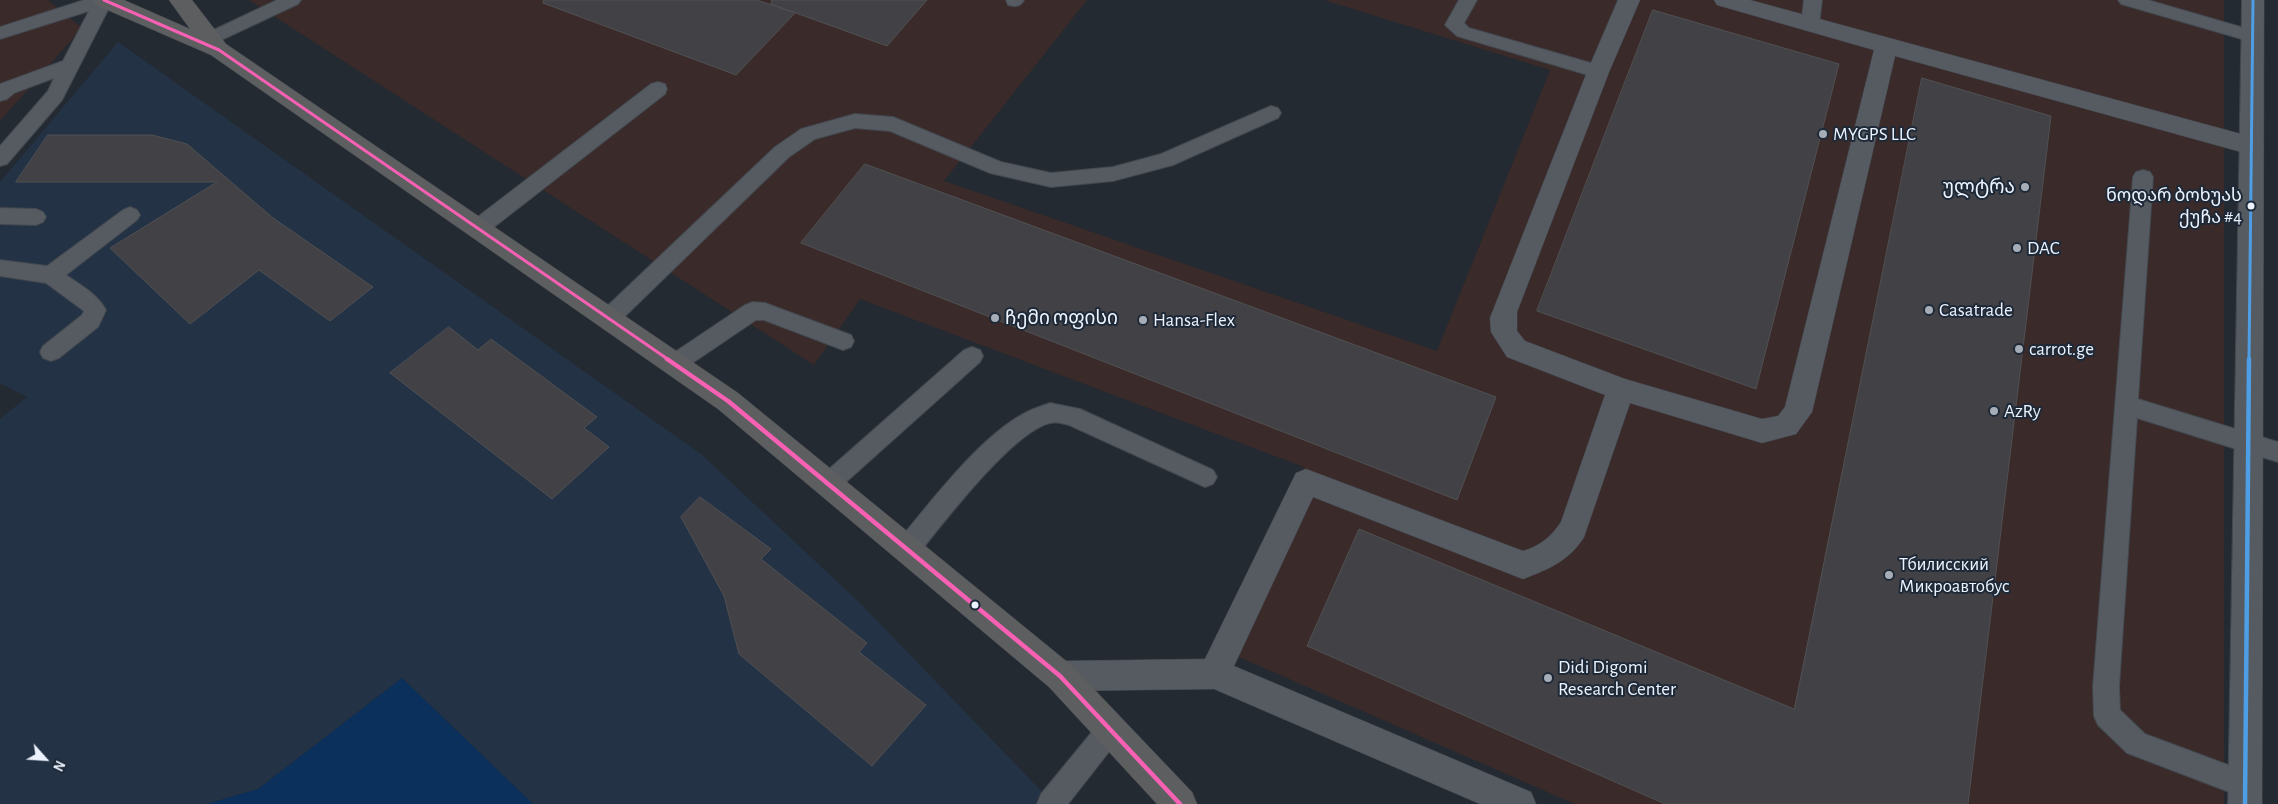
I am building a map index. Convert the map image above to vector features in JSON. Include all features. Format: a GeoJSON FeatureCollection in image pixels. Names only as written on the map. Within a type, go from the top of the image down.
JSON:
{"type":"FeatureCollection","features":[{"type":"Feature","properties":{"kind":"main road"},"geometry":{"type":"LineString","coordinates":[[104,0],[215,44],[728,401],[1060,676],[1180,804]]}},
{"type":"Feature","properties":{"kind":"main road"},"geometry":{"type":"LineString","coordinates":[[180,0],[215,44]]}},
{"type":"Feature","properties":{"kind":"street"},"geometry":{"type":"LineString","coordinates":[[1629,0],[1598,72],[1504,312],[1502,324],[1505,336],[1516,349],[1621,389],[1762,431],[1786,426],[1798,412],[1886,46]]}},
{"type":"Feature","properties":{"kind":"street"},"geometry":{"type":"LineString","coordinates":[[1726,0],[1810,25],[2252,146]]}},
{"type":"Feature","properties":{"kind":"street"},"geometry":{"type":"LineString","coordinates":[[2245,795],[2253,0]]}},
{"type":"Feature","properties":{"kind":"street"},"geometry":{"type":"LineString","coordinates":[[1214,674],[1306,482],[1523,565],[1545,557],[1564,545],[1574,528],[1621,389]]}},
{"type":"Feature","properties":{"kind":"street"},"geometry":{"type":"LineString","coordinates":[[1060,676],[1214,674],[1519,804]]}},
{"type":"Feature","properties":{"kind":"lane"},"geometry":{"type":"LineString","coordinates":[[0,32],[104,0]]}},
{"type":"Feature","properties":{"kind":"lane"},"geometry":{"type":"LineString","coordinates":[[0,159],[55,95],[104,0]]}},
{"type":"Feature","properties":{"kind":"lane"},"geometry":{"type":"LineString","coordinates":[[215,44],[292,0]]}},
{"type":"Feature","properties":{"kind":"lane"},"geometry":{"type":"LineString","coordinates":[[1468,0],[1454,25],[1463,32],[1598,72]]}},
{"type":"Feature","properties":{"kind":"lane"},"geometry":{"type":"LineString","coordinates":[[1810,25],[1813,0]]}},
{"type":"Feature","properties":{"kind":"lane"},"geometry":{"type":"LineString","coordinates":[[2127,0],[2252,36]]}},
{"type":"Feature","properties":{"kind":"lane"},"geometry":{"type":"LineString","coordinates":[[0,94],[7,88],[71,65]]}},
{"type":"Feature","properties":{"kind":"lane"},"geometry":{"type":"LineString","coordinates":[[478,228],[658,89]]}},
{"type":"Feature","properties":{"kind":"lane"},"geometry":{"type":"LineString","coordinates":[[609,318],[782,152],[808,134],[855,121],[892,124],[997,168],[1051,180],[1113,174],[1166,160],[1271,113]]}},
{"type":"Feature","properties":{"kind":"lane"},"geometry":{"type":"LineString","coordinates":[[2143,176],[2106,688],[2107,716],[2136,744],[2245,795]]}},
{"type":"Feature","properties":{"kind":"lane"},"geometry":{"type":"LineString","coordinates":[[51,275],[130,215]]}},
{"type":"Feature","properties":{"kind":"lane"},"geometry":{"type":"LineString","coordinates":[[0,216],[36,217]]}},
{"type":"Feature","properties":{"kind":"lane"},"geometry":{"type":"LineString","coordinates":[[0,268],[51,275],[90,303],[96,310],[90,321],[51,352]]}},
{"type":"Feature","properties":{"kind":"lane"},"geometry":{"type":"LineString","coordinates":[[674,364],[753,311],[765,312],[843,341]]}},
{"type":"Feature","properties":{"kind":"lane"},"geometry":{"type":"LineString","coordinates":[[828,484],[972,356]]}},
{"type":"Feature","properties":{"kind":"lane"},"geometry":{"type":"LineString","coordinates":[[2126,404],[2278,452]]}},
{"type":"Feature","properties":{"kind":"lane"},"geometry":{"type":"LineString","coordinates":[[907,549],[999,443],[1022,425],[1050,413],[1072,416],[1204,477]]}},
{"type":"Feature","properties":{"kind":"lane"},"geometry":{"type":"LineString","coordinates":[[1051,804],[1110,730]]}},
{"type":"Feature","properties":{"kind":"shaded area"},"geometry":{"type":"Polygon","coordinates":[[[0,0],[48,0],[82,28],[0,121],[0,0]]]}},
{"type":"Feature","properties":{"kind":"shaded area"},"geometry":{"type":"Polygon","coordinates":[[[249,0],[1087,0],[944,181],[1437,351],[1550,70],[1324,0],[2224,0],[2224,804],[1575,804],[1216,647],[1304,467],[860,299],[814,365],[249,0]]]}},
{"type":"Feature","properties":{"kind":"shaded area"},"geometry":{"type":"Polygon","coordinates":[[[118,42],[701,454],[860,603],[1054,804],[533,804],[402,678],[258,789],[207,804],[0,804],[0,419],[27,397],[0,383],[0,182],[118,42]]]}},
{"type":"Feature","properties":{"kind":"shaded area"},"geometry":{"type":"Polygon","coordinates":[[[402,678],[533,804],[207,804],[258,789],[402,678]]]}},
{"type":"Feature","properties":{"kind":"building"},"geometry":{"type":"Polygon","coordinates":[[[544,0],[757,0],[795,13],[736,75],[543,3],[544,0]]]}},
{"type":"Feature","properties":{"kind":"building"},"geometry":{"type":"Polygon","coordinates":[[[772,0],[927,0],[887,46],[771,4],[772,0]]]}},
{"type":"Feature","properties":{"kind":"building"},"geometry":{"type":"Polygon","coordinates":[[[1653,10],[1839,64],[1756,389],[1537,311],[1653,10]]]}},
{"type":"Feature","properties":{"kind":"building"},"geometry":{"type":"Polygon","coordinates":[[[1922,78],[2051,116],[1968,804],[1665,804],[1307,646],[1359,529],[1794,709],[1922,78]]]}},
{"type":"Feature","properties":{"kind":"building"},"geometry":{"type":"Polygon","coordinates":[[[48,135],[152,135],[187,144],[273,218],[373,287],[330,321],[259,270],[190,324],[110,248],[217,182],[16,182],[48,135]]]}},
{"type":"Feature","properties":{"kind":"building","name":"Hansa-Flex"},"geometry":{"type":"Polygon","coordinates":[[[865,164],[1496,397],[1457,500],[801,243],[865,164]]]}},
{"type":"Feature","properties":{"kind":"building"},"geometry":{"type":"Polygon","coordinates":[[[449,327],[478,350],[491,339],[597,417],[584,428],[609,447],[552,499],[390,373],[449,327]]]}},
{"type":"Feature","properties":{"kind":"building"},"geometry":{"type":"Polygon","coordinates":[[[700,497],[771,549],[761,559],[867,643],[859,652],[926,705],[872,766],[739,654],[724,596],[681,517],[700,497]]]}},
{"type":"Feature","properties":{"kind":"transit line"},"geometry":{"type":"LineString","coordinates":[[104,0],[219,50],[728,401],[1060,676],[1180,804]]}},
{"type":"Feature","properties":{"kind":"transit line"},"geometry":{"type":"LineString","coordinates":[[2245,804],[2253,0]]}},
{"type":"Feature","properties":{"kind":"place","name":"MYGPS LLC"},"geometry":{"type":"Point","coordinates":[1823,134]}},
{"type":"Feature","properties":{"kind":"place","name":"ულტრა"},"geometry":{"type":"Point","coordinates":[2025,187]}},
{"type":"Feature","properties":{"kind":"place","name":"ნოდარ ბოხუას ქუჩა #4"},"geometry":{"type":"Point","coordinates":[2251,206]}},
{"type":"Feature","properties":{"kind":"place","name":"DAC"},"geometry":{"type":"Point","coordinates":[2017,248]}},
{"type":"Feature","properties":{"kind":"place","name":"Casatrade"},"geometry":{"type":"Point","coordinates":[1929,310]}},
{"type":"Feature","properties":{"kind":"place","name":"ჩემი ოფისი"},"geometry":{"type":"Point","coordinates":[995,318]}},
{"type":"Feature","properties":{"kind":"place","name":"Hansa-Flex"},"geometry":{"type":"Point","coordinates":[1143,320]}},
{"type":"Feature","properties":{"kind":"place","name":"carrot.ge"},"geometry":{"type":"Point","coordinates":[2019,349]}},
{"type":"Feature","properties":{"kind":"place","name":"AzRy"},"geometry":{"type":"Point","coordinates":[1994,411]}},
{"type":"Feature","properties":{"kind":"place","name":"Тбилисский Микроавтобус"},"geometry":{"type":"Point","coordinates":[1889,575]}},
{"type":"Feature","properties":{"kind":"place","name":"Didi Digomi Research Center"},"geometry":{"type":"Point","coordinates":[1548,678]}}]}
